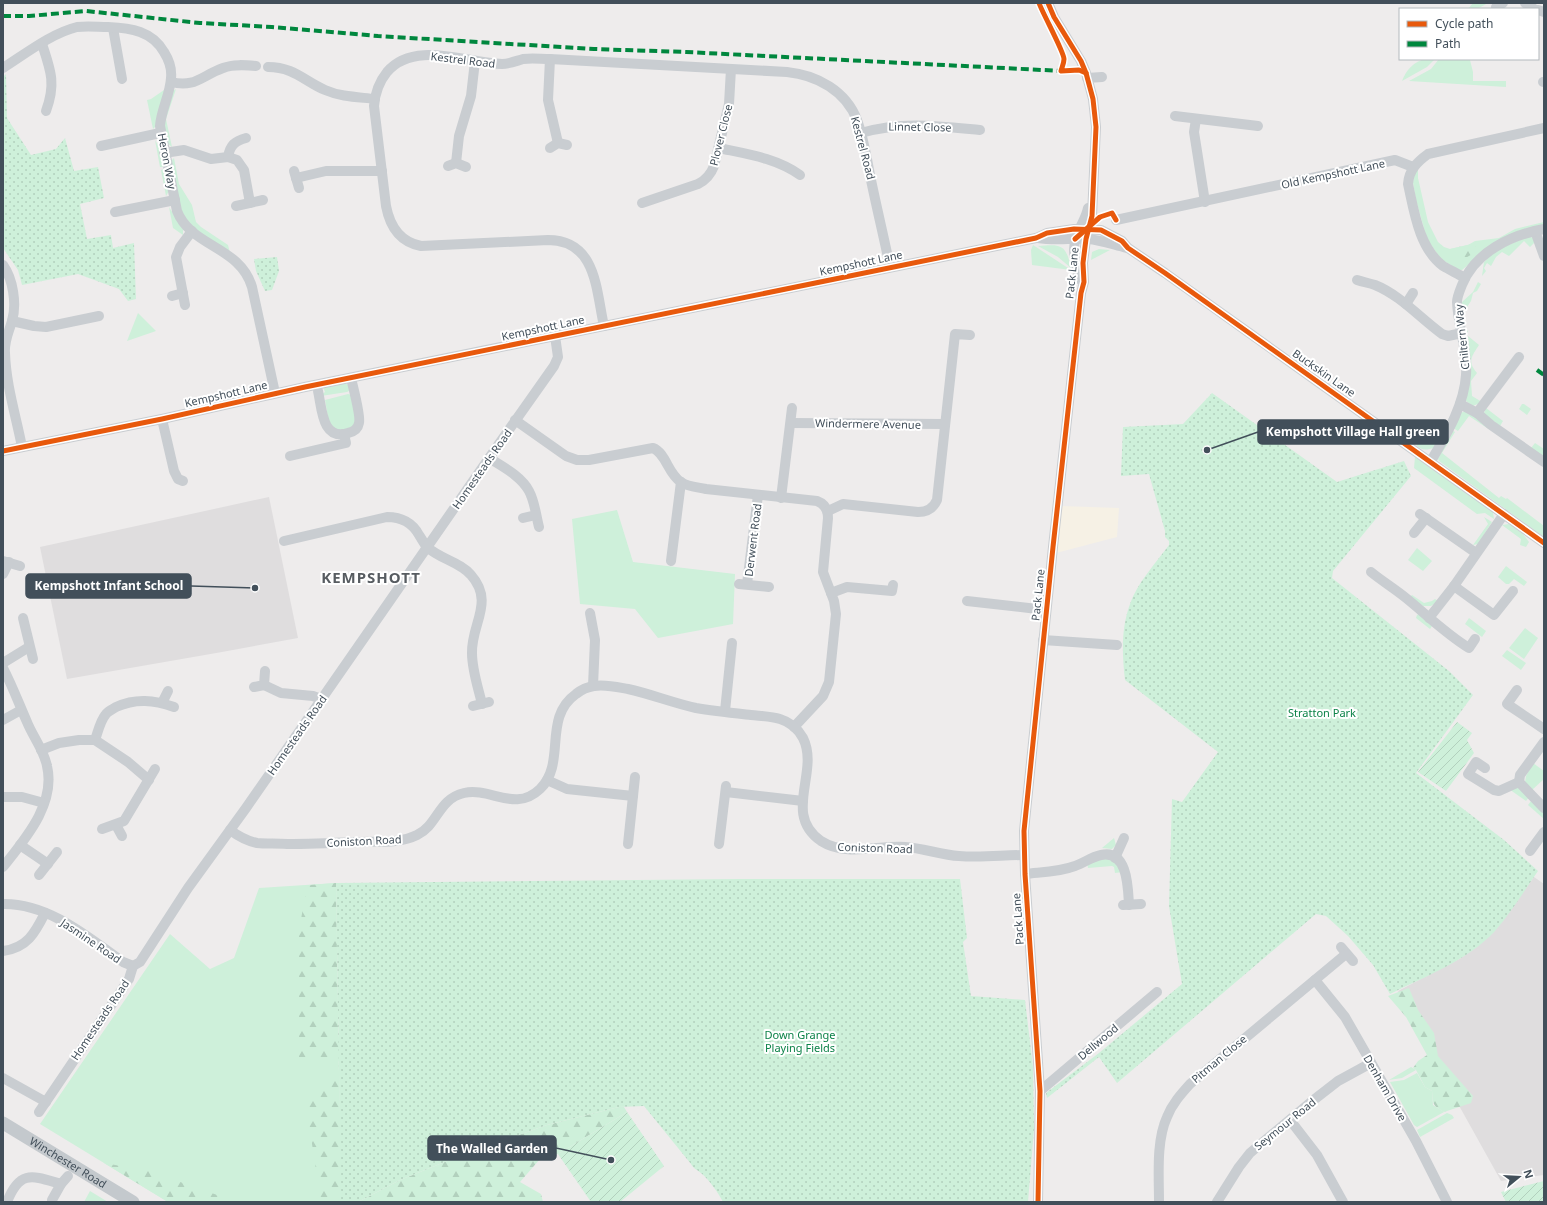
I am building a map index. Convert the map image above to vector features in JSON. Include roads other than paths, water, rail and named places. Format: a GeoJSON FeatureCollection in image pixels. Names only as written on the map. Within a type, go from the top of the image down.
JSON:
{"type":"FeatureCollection","features":[{"type":"Feature","properties":{"kind":"main road","name":"Winchester Road"},"geometry":{"type":"LineString","coordinates":[[3,1123],[133,1202]]}},
{"type":"Feature","properties":{"kind":"street","name":"Pack Lane"},"geometry":{"type":"LineString","coordinates":[[1038,1202],[1040,1092],[1024,855],[1026,811],[1046,610],[1081,293],[1084,282],[1083,263],[1086,239],[1084,228],[1092,192],[1096,127],[1093,99],[1079,57],[1054,17],[1048,3]]}},
{"type":"Feature","properties":{"kind":"street","name":"Heron Way"},"geometry":{"type":"LineString","coordinates":[[3,68],[42,44],[73,28],[83,27],[137,30],[152,38],[159,45],[167,57],[171,70],[171,82],[161,117],[160,133],[179,215],[192,231],[238,262],[249,277],[254,292],[275,394]]}},
{"type":"Feature","properties":{"kind":"street"},"geometry":{"type":"LineString","coordinates":[[113,28],[122,79]]}},
{"type":"Feature","properties":{"kind":"street"},"geometry":{"type":"LineString","coordinates":[[42,44],[52,82],[52,92],[47,109],[58,110]]}},
{"type":"Feature","properties":{"kind":"street","name":"Kestrel Road"},"geometry":{"type":"LineString","coordinates":[[604,326],[591,266],[585,256],[577,248],[567,243],[556,240],[428,246],[416,245],[399,236],[392,226],[386,206],[374,100],[385,74],[398,62],[407,58],[425,55],[505,64],[524,59],[550,59],[794,73],[803,74],[820,81],[834,90],[846,102],[857,120],[861,132],[890,267]]}},
{"type":"Feature","properties":{"kind":"street"},"geometry":{"type":"LineString","coordinates":[[550,59],[548,100],[558,145]]}},
{"type":"Feature","properties":{"kind":"street"},"geometry":{"type":"LineString","coordinates":[[457,166],[460,136],[471,96],[475,61]]}},
{"type":"Feature","properties":{"kind":"street"},"geometry":{"type":"LineString","coordinates":[[171,82],[188,84],[228,66],[256,66]]}},
{"type":"Feature","properties":{"kind":"street"},"geometry":{"type":"LineString","coordinates":[[268,67],[290,70],[305,77],[324,90],[336,94],[374,100]]}},
{"type":"Feature","properties":{"kind":"street","name":"Plover Close"},"geometry":{"type":"LineString","coordinates":[[640,204],[705,180],[713,170],[729,104],[731,69]]}},
{"type":"Feature","properties":{"kind":"street"},"geometry":{"type":"LineString","coordinates":[[1087,78],[1102,77]]}},
{"type":"Feature","properties":{"kind":"street"},"geometry":{"type":"LineString","coordinates":[[1175,116],[1258,126]]}},
{"type":"Feature","properties":{"kind":"street"},"geometry":{"type":"LineString","coordinates":[[1196,119],[1194,132],[1205,202]]}},
{"type":"Feature","properties":{"kind":"street","name":"Linnet Close"},"geometry":{"type":"LineString","coordinates":[[861,132],[901,125],[980,130]]}},
{"type":"Feature","properties":{"kind":"street"},"geometry":{"type":"LineString","coordinates":[[1465,278],[1443,266],[1433,256],[1424,242],[1408,184],[1408,179],[1413,167],[1418,161],[1428,154],[1544,128]]}},
{"type":"Feature","properties":{"kind":"street"},"geometry":{"type":"LineString","coordinates":[[101,146],[160,133]]}},
{"type":"Feature","properties":{"kind":"street"},"geometry":{"type":"LineString","coordinates":[[228,157],[230,149],[234,143],[246,138]]}},
{"type":"Feature","properties":{"kind":"street"},"geometry":{"type":"LineString","coordinates":[[719,148],[755,156],[797,170]]}},
{"type":"Feature","properties":{"kind":"street"},"geometry":{"type":"LineString","coordinates":[[164,153],[184,150],[214,159],[228,157],[237,160],[242,165],[250,203]]}},
{"type":"Feature","properties":{"kind":"street","name":"Old Kempshott Lane"},"geometry":{"type":"LineString","coordinates":[[1116,220],[1395,160],[1413,167]]}},
{"type":"Feature","properties":{"kind":"street"},"geometry":{"type":"LineString","coordinates":[[296,179],[326,171],[382,171]]}},
{"type":"Feature","properties":{"kind":"street"},"geometry":{"type":"LineString","coordinates":[[115,212],[175,200]]}},
{"type":"Feature","properties":{"kind":"street"},"geometry":{"type":"LineString","coordinates":[[236,206],[263,200]]}},
{"type":"Feature","properties":{"kind":"street","name":"Pack Lane"},"geometry":{"type":"LineString","coordinates":[[1081,293],[1074,253],[1075,239],[1084,228]]}},
{"type":"Feature","properties":{"kind":"street","name":"Kempshott Lane"},"geometry":{"type":"LineString","coordinates":[[3,451],[162,419],[351,378],[1036,238],[1047,233],[1084,228]]}},
{"type":"Feature","properties":{"kind":"street","name":"Buckskin Lane"},"geometry":{"type":"LineString","coordinates":[[1084,228],[1107,232],[1122,241],[1128,248],[1178,281],[1544,543]]}},
{"type":"Feature","properties":{"kind":"street"},"geometry":{"type":"LineString","coordinates":[[1540,230],[1544,256]]}},
{"type":"Feature","properties":{"kind":"street","name":"Chiltern Way"},"geometry":{"type":"LineString","coordinates":[[1431,462],[1450,427],[1460,404],[1466,374],[1465,352],[1457,301],[1465,278],[1486,253],[1509,240],[1540,230]]}},
{"type":"Feature","properties":{"kind":"street"},"geometry":{"type":"LineString","coordinates":[[185,305],[176,257],[180,247],[192,231]]}},
{"type":"Feature","properties":{"kind":"street","name":"Kempshott Lane"},"geometry":{"type":"LineString","coordinates":[[1036,238],[1075,239]]}},
{"type":"Feature","properties":{"kind":"street","name":"Buckskin Lane"},"geometry":{"type":"LineString","coordinates":[[1075,239],[1102,241],[1128,248]]}},
{"type":"Feature","properties":{"kind":"street"},"geometry":{"type":"LineString","coordinates":[[3,265],[7,272],[14,306],[12,321],[4,344],[7,370],[22,447]]}},
{"type":"Feature","properties":{"kind":"street"},"geometry":{"type":"LineString","coordinates":[[1357,280],[1375,286],[1406,304],[1442,334],[1448,336],[1462,334]]}},
{"type":"Feature","properties":{"kind":"street"},"geometry":{"type":"LineString","coordinates":[[172,296],[183,293]]}},
{"type":"Feature","properties":{"kind":"street"},"geometry":{"type":"LineString","coordinates":[[1406,304],[1413,293]]}},
{"type":"Feature","properties":{"kind":"street"},"geometry":{"type":"LineString","coordinates":[[12,321],[46,327],[99,316]]}},
{"type":"Feature","properties":{"kind":"street"},"geometry":{"type":"LineString","coordinates":[[794,727],[820,699],[827,688],[836,614],[835,605],[823,572],[828,511],[843,504],[918,512],[926,512],[931,509],[937,500],[955,334],[970,335]]}},
{"type":"Feature","properties":{"kind":"street","name":"Homesteads Road"},"geometry":{"type":"LineString","coordinates":[[39,1112],[128,979],[133,966],[140,962],[188,888],[428,548],[515,420],[557,362],[558,357],[555,336]]}},
{"type":"Feature","properties":{"kind":"street"},"geometry":{"type":"LineString","coordinates":[[1477,413],[1518,356]]}},
{"type":"Feature","properties":{"kind":"street"},"geometry":{"type":"LineString","coordinates":[[318,391],[326,427],[333,433],[344,434],[355,430],[360,420],[351,378]]}},
{"type":"Feature","properties":{"kind":"street"},"geometry":{"type":"LineString","coordinates":[[1460,404],[1477,413],[1491,425],[1544,462]]}},
{"type":"Feature","properties":{"kind":"street"},"geometry":{"type":"LineString","coordinates":[[781,498],[792,408]]}},
{"type":"Feature","properties":{"kind":"street"},"geometry":{"type":"LineString","coordinates":[[162,419],[174,471],[178,478],[183,481]]}},
{"type":"Feature","properties":{"kind":"street","name":"Derwent Road"},"geometry":{"type":"LineString","coordinates":[[515,420],[566,456],[577,460],[588,460],[650,448],[655,449],[659,452],[672,473],[682,482],[692,486],[706,489],[817,501],[823,504],[828,511]]}},
{"type":"Feature","properties":{"kind":"street","name":"Windermere Avenue"},"geometry":{"type":"LineString","coordinates":[[791,423],[945,424]]}},
{"type":"Feature","properties":{"kind":"street"},"geometry":{"type":"LineString","coordinates":[[290,456],[346,443],[344,434]]}},
{"type":"Feature","properties":{"kind":"street"},"geometry":{"type":"LineString","coordinates":[[489,458],[524,483],[532,496],[539,527]]}},
{"type":"Feature","properties":{"kind":"street"},"geometry":{"type":"LineString","coordinates":[[671,561],[682,482]]}},
{"type":"Feature","properties":{"kind":"street","name":"Derwent Road"},"geometry":{"type":"LineString","coordinates":[[758,495],[743,584],[769,587]]}},
{"type":"Feature","properties":{"kind":"street"},"geometry":{"type":"LineString","coordinates":[[1429,618],[1454,586],[1504,514]]}},
{"type":"Feature","properties":{"kind":"street"},"geometry":{"type":"LineString","coordinates":[[523,518],[536,515]]}},
{"type":"Feature","properties":{"kind":"street"},"geometry":{"type":"LineString","coordinates":[[1414,533],[1423,516],[1476,553]]}},
{"type":"Feature","properties":{"kind":"street"},"geometry":{"type":"LineString","coordinates":[[284,541],[387,517],[400,518],[407,521],[414,527],[428,548],[465,569],[475,579],[481,592],[482,606],[472,641],[472,654],[474,672],[482,704]]}},
{"type":"Feature","properties":{"kind":"street"},"geometry":{"type":"LineString","coordinates":[[3,574],[6,562],[20,566]]}},
{"type":"Feature","properties":{"kind":"street"},"geometry":{"type":"LineString","coordinates":[[1371,572],[1469,648],[1475,639]]}},
{"type":"Feature","properties":{"kind":"street"},"geometry":{"type":"LineString","coordinates":[[831,593],[847,587],[892,590],[893,586]]}},
{"type":"Feature","properties":{"kind":"street"},"geometry":{"type":"LineString","coordinates":[[1454,586],[1494,615],[1512,591]]}},
{"type":"Feature","properties":{"kind":"street"},"geometry":{"type":"LineString","coordinates":[[967,601],[1046,610]]}},
{"type":"Feature","properties":{"kind":"street"},"geometry":{"type":"LineString","coordinates":[[23,618],[29,647],[33,658]]}},
{"type":"Feature","properties":{"kind":"street"},"geometry":{"type":"LineString","coordinates":[[588,618],[595,640],[592,686]]}},
{"type":"Feature","properties":{"kind":"street"},"geometry":{"type":"LineString","coordinates":[[1044,640],[1117,645]]}},
{"type":"Feature","properties":{"kind":"street"},"geometry":{"type":"LineString","coordinates":[[725,712],[732,643]]}},
{"type":"Feature","properties":{"kind":"street"},"geometry":{"type":"LineString","coordinates":[[3,663],[29,647]]}},
{"type":"Feature","properties":{"kind":"street"},"geometry":{"type":"LineString","coordinates":[[3,668],[21,710],[41,750],[47,766],[49,778],[48,791],[35,822],[3,867]]}},
{"type":"Feature","properties":{"kind":"street"},"geometry":{"type":"LineString","coordinates":[[265,671],[259,686],[280,693],[313,696],[321,699]]}},
{"type":"Feature","properties":{"kind":"street","name":"Coniston Road"},"geometry":{"type":"LineString","coordinates":[[230,830],[248,840],[266,843],[310,844],[402,839],[417,835],[426,829],[445,803],[458,795],[472,792],[506,800],[518,800],[535,793],[547,780],[552,770],[556,728],[561,710],[566,702],[574,695],[583,689],[592,686],[620,687],[696,708],[778,718],[787,722],[794,727],[801,736],[807,754],[803,815],[809,828],[819,839],[832,846],[844,849],[859,850],[879,847],[907,847],[960,856],[1024,855]]}},
{"type":"Feature","properties":{"kind":"street"},"geometry":{"type":"LineString","coordinates":[[1517,690],[1507,704],[1544,729]]}},
{"type":"Feature","properties":{"kind":"street"},"geometry":{"type":"LineString","coordinates":[[162,703],[168,691]]}},
{"type":"Feature","properties":{"kind":"street"},"geometry":{"type":"LineString","coordinates":[[96,740],[106,714],[113,709],[132,701],[148,700],[174,707]]}},
{"type":"Feature","properties":{"kind":"street"},"geometry":{"type":"LineString","coordinates":[[3,720],[21,710]]}},
{"type":"Feature","properties":{"kind":"street"},"geometry":{"type":"LineString","coordinates":[[41,750],[72,741],[96,740],[128,762],[149,780]]}},
{"type":"Feature","properties":{"kind":"street"},"geometry":{"type":"LineString","coordinates":[[1519,782],[1520,775],[1544,742]]}},
{"type":"Feature","properties":{"kind":"street"},"geometry":{"type":"LineString","coordinates":[[1485,768],[1476,762],[1468,774],[1494,790],[1499,791],[1519,782]]}},
{"type":"Feature","properties":{"kind":"street"},"geometry":{"type":"LineString","coordinates":[[102,829],[124,821],[155,769]]}},
{"type":"Feature","properties":{"kind":"street"},"geometry":{"type":"LineString","coordinates":[[626,838],[635,777]]}},
{"type":"Feature","properties":{"kind":"street"},"geometry":{"type":"LineString","coordinates":[[547,780],[567,789],[633,796]]}},
{"type":"Feature","properties":{"kind":"street"},"geometry":{"type":"LineString","coordinates":[[1519,782],[1544,808]]}},
{"type":"Feature","properties":{"kind":"street"},"geometry":{"type":"LineString","coordinates":[[719,844],[726,789],[803,801]]}},
{"type":"Feature","properties":{"kind":"street"},"geometry":{"type":"LineString","coordinates":[[3,797],[22,797],[44,803]]}},
{"type":"Feature","properties":{"kind":"street"},"geometry":{"type":"LineString","coordinates":[[116,825],[122,836]]}},
{"type":"Feature","properties":{"kind":"street"},"geometry":{"type":"LineString","coordinates":[[1530,851],[1544,832]]}},
{"type":"Feature","properties":{"kind":"street"},"geometry":{"type":"LineString","coordinates":[[1115,858],[1124,838]]}},
{"type":"Feature","properties":{"kind":"street"},"geometry":{"type":"LineString","coordinates":[[20,845],[48,864]]}},
{"type":"Feature","properties":{"kind":"street"},"geometry":{"type":"LineString","coordinates":[[39,875],[57,852]]}},
{"type":"Feature","properties":{"kind":"street"},"geometry":{"type":"LineString","coordinates":[[1025,874],[1069,868],[1102,855],[1108,855],[1115,858],[1122,865],[1127,877],[1126,905],[1141,904]]}},
{"type":"Feature","properties":{"kind":"street","name":"Jasmine Road"},"geometry":{"type":"LineString","coordinates":[[3,904],[26,906],[65,922],[123,962],[133,966]]}},
{"type":"Feature","properties":{"kind":"street"},"geometry":{"type":"LineString","coordinates":[[3,951],[22,945],[31,938],[45,913]]}},
{"type":"Feature","properties":{"kind":"street","name":"Pitman Close"},"geometry":{"type":"LineString","coordinates":[[1159,1202],[1162,1132],[1167,1116],[1177,1098],[1190,1084],[1347,954]]}},
{"type":"Feature","properties":{"kind":"street","name":"Denham Drive"},"geometry":{"type":"LineString","coordinates":[[1315,980],[1345,1018],[1416,1141],[1447,1202]]}},
{"type":"Feature","properties":{"kind":"street","name":"Dellwood"},"geometry":{"type":"LineString","coordinates":[[1040,1092],[1157,992]]}},
{"type":"Feature","properties":{"kind":"street","name":"Seymour Road"},"geometry":{"type":"LineString","coordinates":[[1217,1202],[1250,1152],[1338,1081],[1371,1063]]}},
{"type":"Feature","properties":{"kind":"street"},"geometry":{"type":"LineString","coordinates":[[3,1078],[46,1102]]}},
{"type":"Feature","properties":{"kind":"street"},"geometry":{"type":"LineString","coordinates":[[1290,1120],[1317,1155],[1343,1202]]}},
{"type":"Feature","properties":{"kind":"street"},"geometry":{"type":"LineString","coordinates":[[52,1200],[61,1184],[68,1176]]}},
{"type":"Feature","properties":{"kind":"street"},"geometry":{"type":"LineString","coordinates":[[8,1201],[18,1181],[26,1178],[38,1178],[61,1184]]}},
{"type":"Feature","properties":{"kind":"place","name":"Kempshott Village Hall green"},"geometry":{"type":"Point","coordinates":[1207,450]}},
{"type":"Feature","properties":{"kind":"place","name":"Kempshott Infant School"},"geometry":{"type":"Point","coordinates":[255,588]}},
{"type":"Feature","properties":{"kind":"place","name":"The Walled Garden"},"geometry":{"type":"Point","coordinates":[611,1160]}},
{"type":"Feature","properties":{"kind":"district","name":"KEMPSHOTT"},"geometry":{"type":"Point","coordinates":[371,578]}},
{"type":"Feature","properties":{"kind":"park label","name":"Stratton Park"},"geometry":{"type":"Point","coordinates":[1322,713]}},
{"type":"Feature","properties":{"kind":"park label","name":"Down Grange Playing Fields"},"geometry":{"type":"Point","coordinates":[800,1041]}}]}
